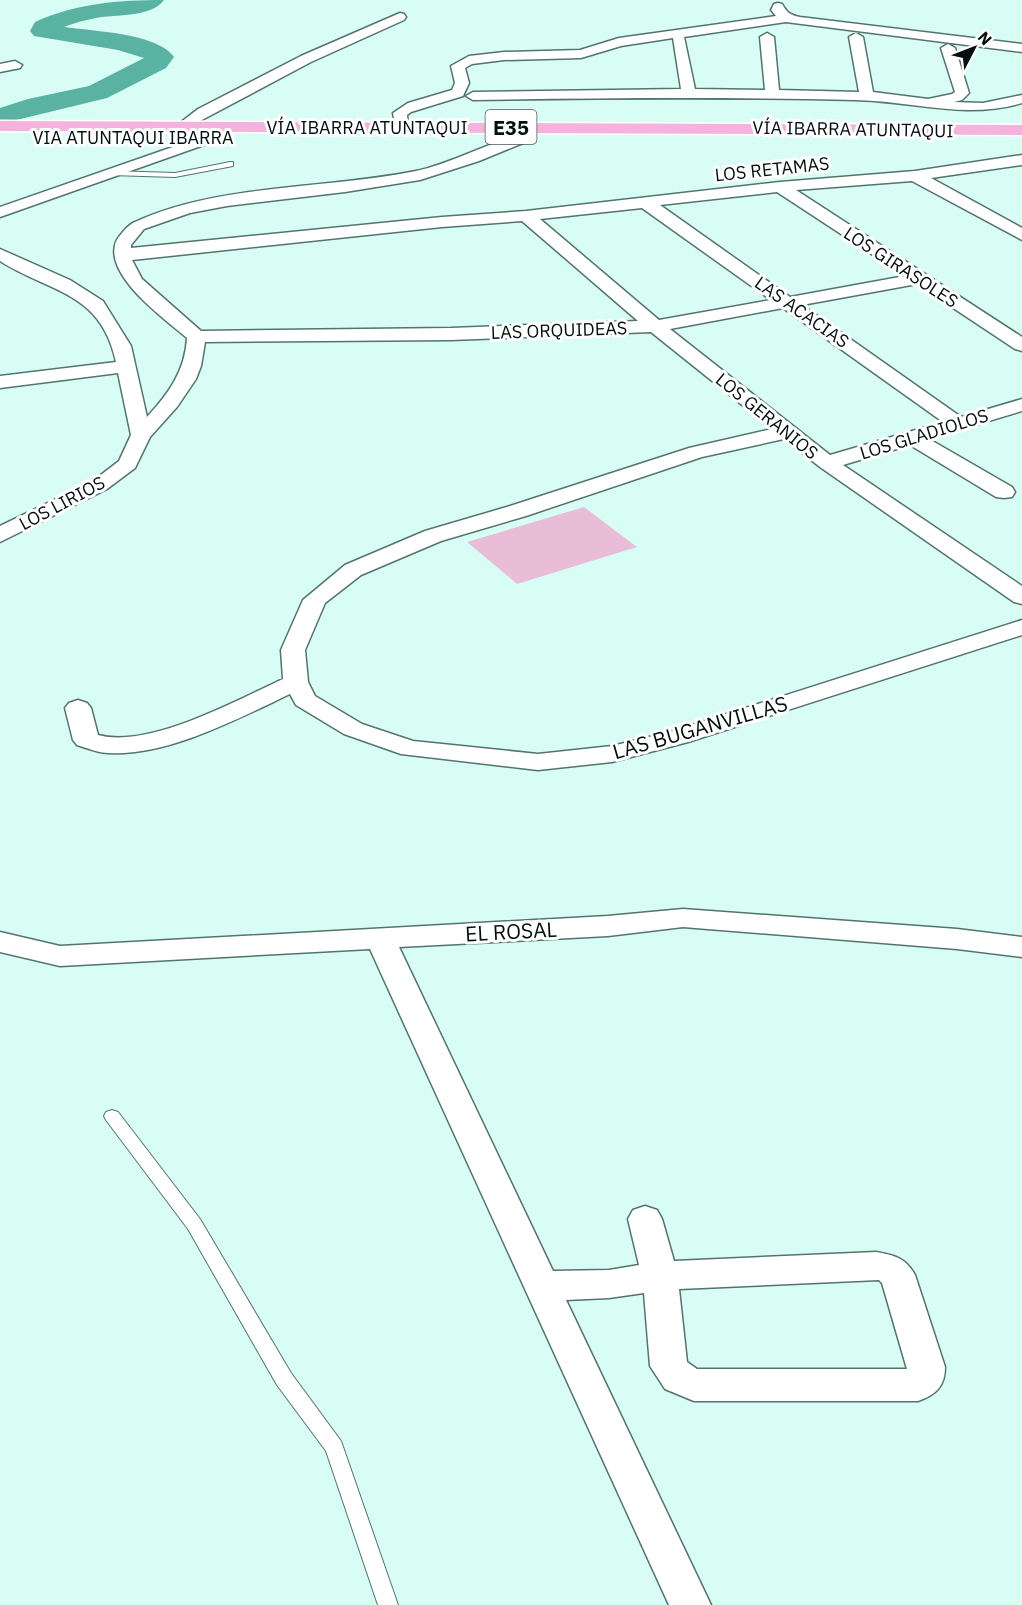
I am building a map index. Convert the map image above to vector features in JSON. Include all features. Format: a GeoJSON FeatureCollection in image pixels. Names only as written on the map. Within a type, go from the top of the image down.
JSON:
{"type":"FeatureCollection","features":[{"type":"Feature","properties":{"kind":"highway","name":"VÍA IBARRA ATUNTAQUI"},"geometry":{"type":"LineString","coordinates":[[0,126],[1022,130]]}},
{"type":"Feature","properties":{"kind":"highway","name":"VIA ATUNTAQUI IBARRA"},"geometry":{"type":"LineString","coordinates":[[0,137],[1022,140]]}},
{"type":"Feature","properties":{"kind":"street"},"geometry":{"type":"LineString","coordinates":[[781,0],[777,10],[786,18]]}},
{"type":"Feature","properties":{"kind":"street"},"geometry":{"type":"LineString","coordinates":[[183,126],[203,111],[296,64],[400,17]]}},
{"type":"Feature","properties":{"kind":"street"},"geometry":{"type":"LineString","coordinates":[[401,127],[400,113],[406,109],[443,100],[458,93],[462,83],[458,66],[469,60],[525,54],[581,54],[619,42],[786,18],[1022,48]]}},
{"type":"Feature","properties":{"kind":"street"},"geometry":{"type":"LineString","coordinates":[[766,37],[772,95]]}},
{"type":"Feature","properties":{"kind":"street"},"geometry":{"type":"LineString","coordinates":[[856,37],[867,96]]}},
{"type":"Feature","properties":{"kind":"street"},"geometry":{"type":"LineString","coordinates":[[679,39],[689,95]]}},
{"type":"Feature","properties":{"kind":"street"},"geometry":{"type":"LineString","coordinates":[[933,102],[957,97],[962,93],[948,48]]}},
{"type":"Feature","properties":{"kind":"street"},"geometry":{"type":"LineString","coordinates":[[0,68],[15,65]]}},
{"type":"Feature","properties":{"kind":"street"},"geometry":{"type":"LineString","coordinates":[[473,96],[516,80],[689,95],[867,96],[982,108],[1022,99]]}},
{"type":"Feature","properties":{"kind":"street"},"geometry":{"type":"LineString","coordinates":[[0,212],[213,137]]}},
{"type":"Feature","properties":{"kind":"street"},"geometry":{"type":"LineString","coordinates":[[196,337],[135,282],[123,260],[123,244],[138,226],[186,209],[227,201],[345,187],[420,175],[474,158],[523,138]]}},
{"type":"Feature","properties":{"kind":"street","name":"LOS RETAMAS"},"geometry":{"type":"LineString","coordinates":[[123,254],[442,222],[526,216],[780,187],[915,176],[1022,160]]}},
{"type":"Feature","properties":{"kind":"street"},"geometry":{"type":"LineString","coordinates":[[915,176],[1022,235]]}},
{"type":"Feature","properties":{"kind":"street","name":"LOS GIRASOLES"},"geometry":{"type":"LineString","coordinates":[[780,187],[1022,345]]}},
{"type":"Feature","properties":{"kind":"street","name":"LAS ACACIAS"},"geometry":{"type":"LineString","coordinates":[[645,202],[958,424]]}},
{"type":"Feature","properties":{"kind":"street","name":"LOS GERANIOS"},"geometry":{"type":"LineString","coordinates":[[526,216],[655,326],[786,432],[827,463],[1022,597]]}},
{"type":"Feature","properties":{"kind":"street"},"geometry":{"type":"LineString","coordinates":[[0,254],[16,264],[64,284],[97,305],[122,346],[141,435]]}},
{"type":"Feature","properties":{"kind":"street","name":"LAS ORQUIDEAS"},"geometry":{"type":"LineString","coordinates":[[196,337],[451,334],[655,326],[918,279]]}},
{"type":"Feature","properties":{"kind":"street","name":"LOS LIRIOS"},"geometry":{"type":"LineString","coordinates":[[0,535],[100,485],[128,464],[141,435],[181,392],[196,350],[196,337]]}},
{"type":"Feature","properties":{"kind":"street"},"geometry":{"type":"LineString","coordinates":[[0,382],[127,366]]}},
{"type":"Feature","properties":{"kind":"street","name":"LOS GLADIOLOS"},"geometry":{"type":"LineString","coordinates":[[827,463],[1022,405]]}},
{"type":"Feature","properties":{"kind":"street"},"geometry":{"type":"LineString","coordinates":[[78,708],[86,740],[98,746],[114,747],[159,740],[296,682],[293,650],[315,600],[353,570],[433,536],[518,511],[696,452],[786,432]]}},
{"type":"Feature","properties":{"kind":"street"},"geometry":{"type":"LineString","coordinates":[[913,438],[1004,492]]}},
{"type":"Feature","properties":{"kind":"street","name":"LAS BUGANVILLAS"},"geometry":{"type":"LineString","coordinates":[[296,682],[305,700],[353,729],[376,737],[410,748],[538,762],[612,754],[679,737],[1019,632]]}},
{"type":"Feature","properties":{"kind":"street","name":"EL ROSAL"},"geometry":{"type":"LineString","coordinates":[[0,942],[60,956],[608,926],[683,918],[957,939],[1022,947]]}},
{"type":"Feature","properties":{"kind":"street"},"geometry":{"type":"LineString","coordinates":[[380,938],[690,1605]]}},
{"type":"Feature","properties":{"kind":"street"},"geometry":{"type":"LineString","coordinates":[[542,1286],[609,1284],[660,1276],[876,1266],[888,1268],[897,1275],[926,1367],[926,1378],[918,1386],[694,1385],[678,1378],[669,1366],[660,1276],[645,1219]]}},
{"type":"Feature","properties":{"kind":"lane"},"geometry":{"type":"LineString","coordinates":[[111,173],[175,175],[230,164]]}},
{"type":"Feature","properties":{"kind":"lane"},"geometry":{"type":"LineString","coordinates":[[112,1116],[194,1224],[284,1379],[334,1447],[388,1605]]}},
{"type":"Feature","properties":{"kind":"shaded area"},"geometry":{"type":"Polygon","coordinates":[[[584,507],[637,547],[517,584],[467,542],[584,507]]]}},
{"type":"Feature","properties":{"kind":"waterway"},"geometry":{"type":"LineString","coordinates":[[3,116],[28,107],[97,92],[157,62],[161,57],[133,45],[43,31],[44,27],[74,16],[97,10],[135,6],[152,0]]}}]}
